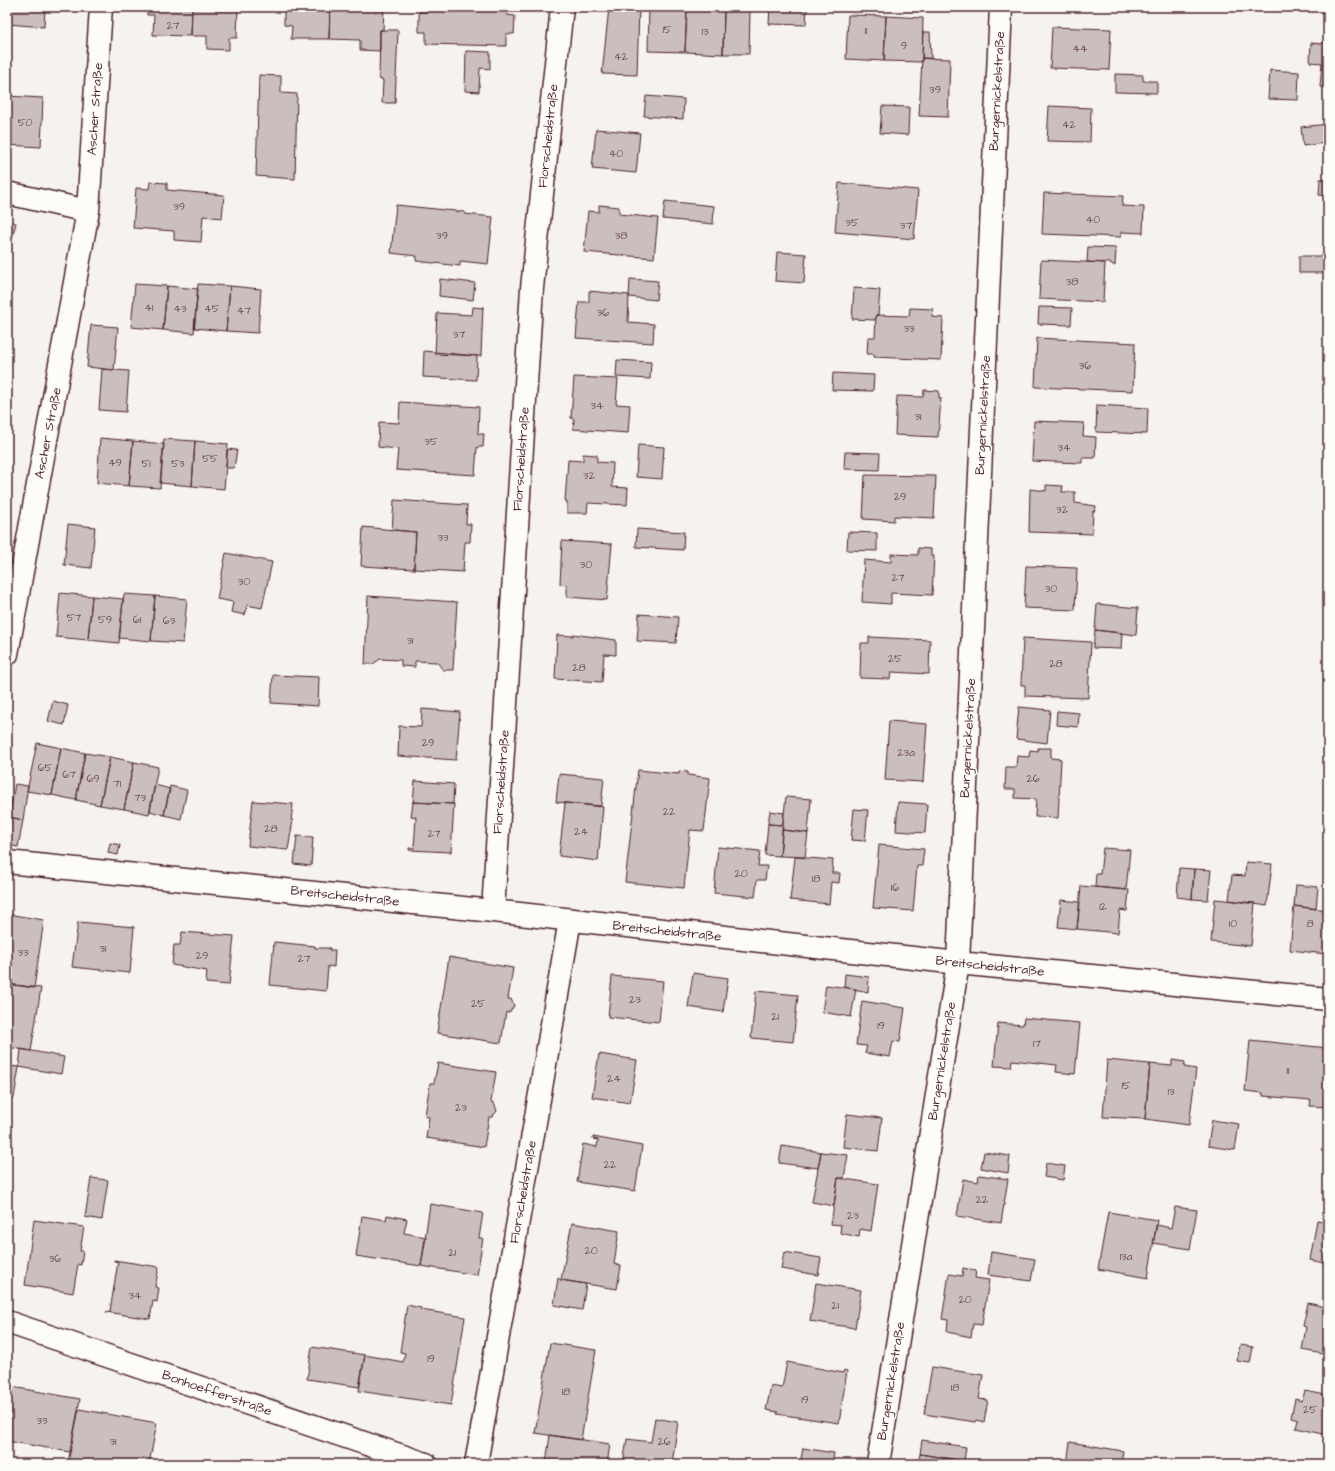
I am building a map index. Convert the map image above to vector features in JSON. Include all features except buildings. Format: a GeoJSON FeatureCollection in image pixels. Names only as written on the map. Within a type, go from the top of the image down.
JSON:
{"type":"FeatureCollection","features":[{"type":"Feature","properties":{"kind":"street","name":"Ascher Straße"},"geometry":{"type":"LineString","coordinates":[[7,654],[88,211],[101,7]]}},
{"type":"Feature","properties":{"kind":"street","name":"Florscheidstraße"},"geometry":{"type":"LineString","coordinates":[[493,911],[532,288],[562,7]]}},
{"type":"Feature","properties":{"kind":"street","name":"Burgernickelstraße"},"geometry":{"type":"LineString","coordinates":[[878,1464],[958,963],[1001,7]]}},
{"type":"Feature","properties":{"kind":"street"},"geometry":{"type":"LineString","coordinates":[[7,193],[88,211]]}},
{"type":"Feature","properties":{"kind":"street","name":"Breitscheidstraße"},"geometry":{"type":"LineString","coordinates":[[7,862],[493,911],[958,963],[1328,999]]}},
{"type":"Feature","properties":{"kind":"street","name":"Florscheidstraße"},"geometry":{"type":"LineString","coordinates":[[476,1464],[570,920]]}},
{"type":"Feature","properties":{"kind":"street","name":"Bonhoefferstraße"},"geometry":{"type":"LineString","coordinates":[[7,1322],[426,1464]]}}]}
